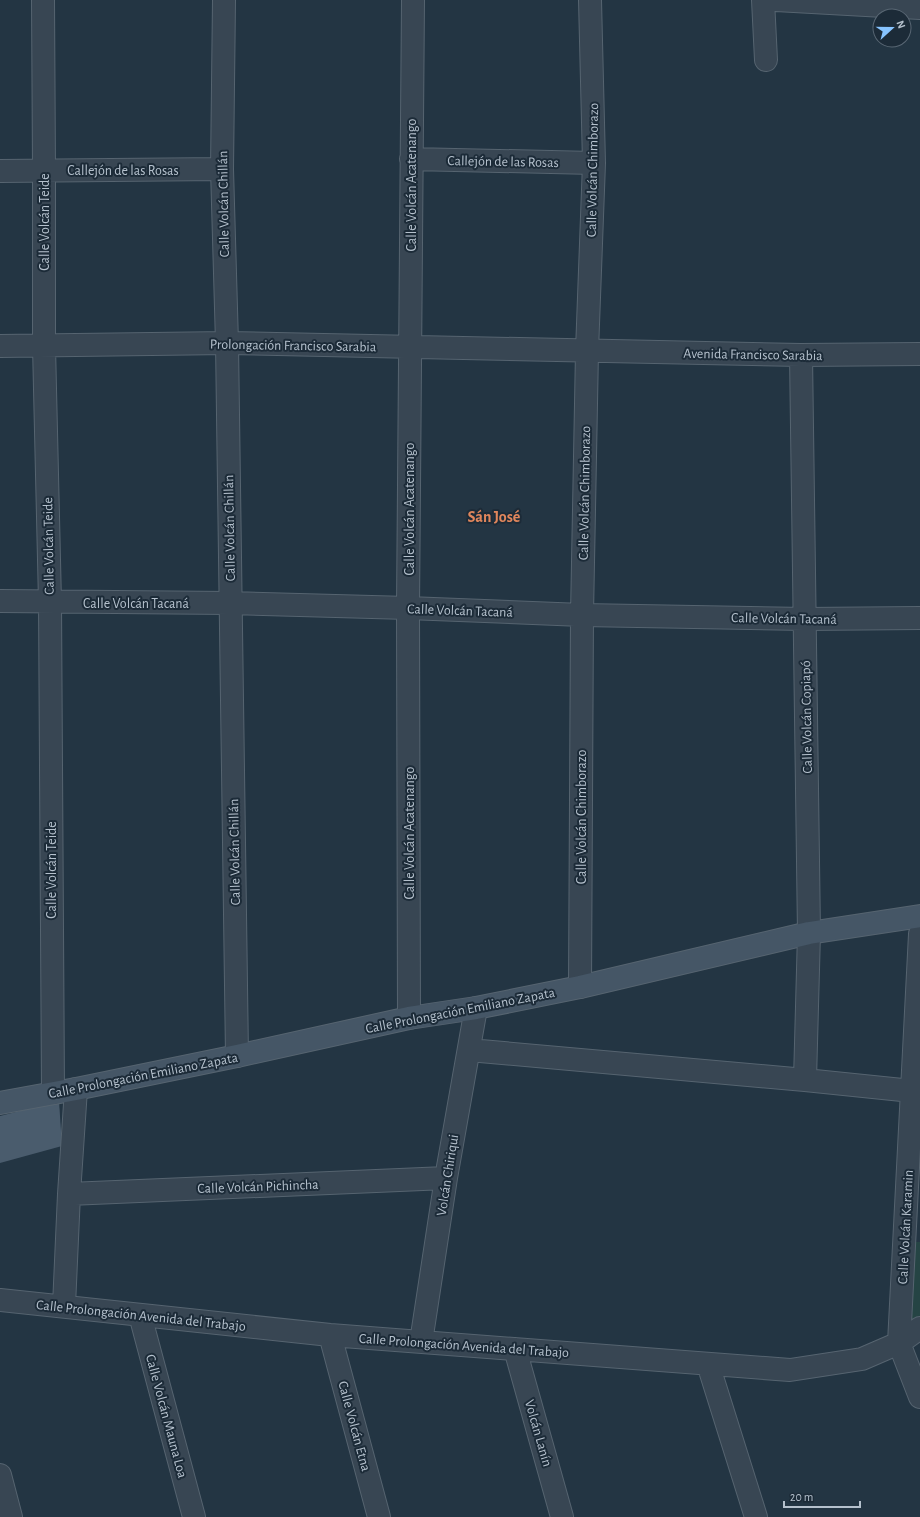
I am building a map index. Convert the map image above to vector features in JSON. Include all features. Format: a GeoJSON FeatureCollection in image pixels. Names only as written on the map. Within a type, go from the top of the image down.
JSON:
{"type":"FeatureCollection","features":[{"type":"Feature","properties":{"kind":"street","name":"Calle Volcán Teide"},"geometry":{"type":"LineString","coordinates":[[42,0],[44,346],[50,602],[53,1093]]}},
{"type":"Feature","properties":{"kind":"street","name":"Calle Volcán Chillán"},"geometry":{"type":"LineString","coordinates":[[224,0],[222,169],[227,344],[237,1056]]}},
{"type":"Feature","properties":{"kind":"street","name":"Calle Volcán Acatenango"},"geometry":{"type":"LineString","coordinates":[[409,1018],[408,608],[413,0]]}},
{"type":"Feature","properties":{"kind":"street","name":"Calle Volcán Chimborazo"},"geometry":{"type":"LineString","coordinates":[[580,987],[582,614],[587,351],[594,163],[590,0]]}},
{"type":"Feature","properties":{"kind":"street"},"geometry":{"type":"LineString","coordinates":[[763,0],[766,60]]}},
{"type":"Feature","properties":{"kind":"street"},"geometry":{"type":"LineString","coordinates":[[776,0],[920,8]]}},
{"type":"Feature","properties":{"kind":"street","name":"Callejón de las Rosas"},"geometry":{"type":"LineString","coordinates":[[411,159],[594,163]]}},
{"type":"Feature","properties":{"kind":"street","name":"Callejón de las Rosas"},"geometry":{"type":"LineString","coordinates":[[0,171],[222,169]]}},
{"type":"Feature","properties":{"kind":"street","name":"Prolongación Francisco Sarabia"},"geometry":{"type":"LineString","coordinates":[[0,346],[227,344],[587,351]]}},
{"type":"Feature","properties":{"kind":"street","name":"Avenida Francisco Sarabia"},"geometry":{"type":"LineString","coordinates":[[587,351],[801,355],[920,354]]}},
{"type":"Feature","properties":{"kind":"street","name":"Calle Volcán Copiapó"},"geometry":{"type":"LineString","coordinates":[[801,355],[809,933],[805,1080]]}},
{"type":"Feature","properties":{"kind":"street","name":"Calle Volcán Tacaná"},"geometry":{"type":"LineString","coordinates":[[0,601],[230,603],[582,614],[805,619],[920,618]]}},
{"type":"Feature","properties":{"kind":"street","name":"Calle Prolongación Emiliano Zapata"},"geometry":{"type":"LineString","coordinates":[[0,1104],[237,1056],[409,1018],[476,1008],[580,987],[809,933],[920,916]]}},
{"type":"Feature","properties":{"kind":"street","name":"Calle Volcán Karamin"},"geometry":{"type":"LineString","coordinates":[[920,934],[899,1343],[920,1397]]}},
{"type":"Feature","properties":{"kind":"street","name":"Volcán Chiriqui"},"geometry":{"type":"LineString","coordinates":[[421,1342],[446,1178],[476,1008]]}},
{"type":"Feature","properties":{"kind":"street"},"geometry":{"type":"LineString","coordinates":[[469,1050],[912,1091]]}},
{"type":"Feature","properties":{"kind":"street"},"geometry":{"type":"LineString","coordinates":[[64,1306],[76,1089]]}},
{"type":"Feature","properties":{"kind":"street","name":"Calle Volcán Pichincha"},"geometry":{"type":"LineString","coordinates":[[69,1194],[446,1178]]}},
{"type":"Feature","properties":{"kind":"street","name":"Calle Prolongación Avenida del Trabajo"},"geometry":{"type":"LineString","coordinates":[[0,1300],[330,1335],[790,1370],[862,1359],[899,1343],[920,1328]]}},
{"type":"Feature","properties":{"kind":"street","name":"Calle Volcán Mauna Loa"},"geometry":{"type":"LineString","coordinates":[[140,1314],[194,1517]]}},
{"type":"Feature","properties":{"kind":"street","name":"Calle Volcán Etna"},"geometry":{"type":"LineString","coordinates":[[330,1335],[379,1517]]}},
{"type":"Feature","properties":{"kind":"street","name":"Volcán Lanín"},"geometry":{"type":"LineString","coordinates":[[515,1349],[562,1517]]}},
{"type":"Feature","properties":{"kind":"street"},"geometry":{"type":"LineString","coordinates":[[708,1364],[756,1517]]}},
{"type":"Feature","properties":{"kind":"street"},"geometry":{"type":"LineString","coordinates":[[0,1476],[11,1517]]}},
{"type":"Feature","properties":{"kind":"green space"},"geometry":{"type":"Polygon","coordinates":[[[913,1242],[920,1242],[920,1317],[911,1324],[913,1242]]]}},
{"type":"Feature","properties":{"kind":"building"},"geometry":{"type":"Polygon","coordinates":[[[59,1101],[62,1146],[0,1163],[0,1116],[59,1101]]]}},
{"type":"Feature","properties":{"kind":"district","name":"Sán José"},"geometry":{"type":"Point","coordinates":[494,516]}}]}
